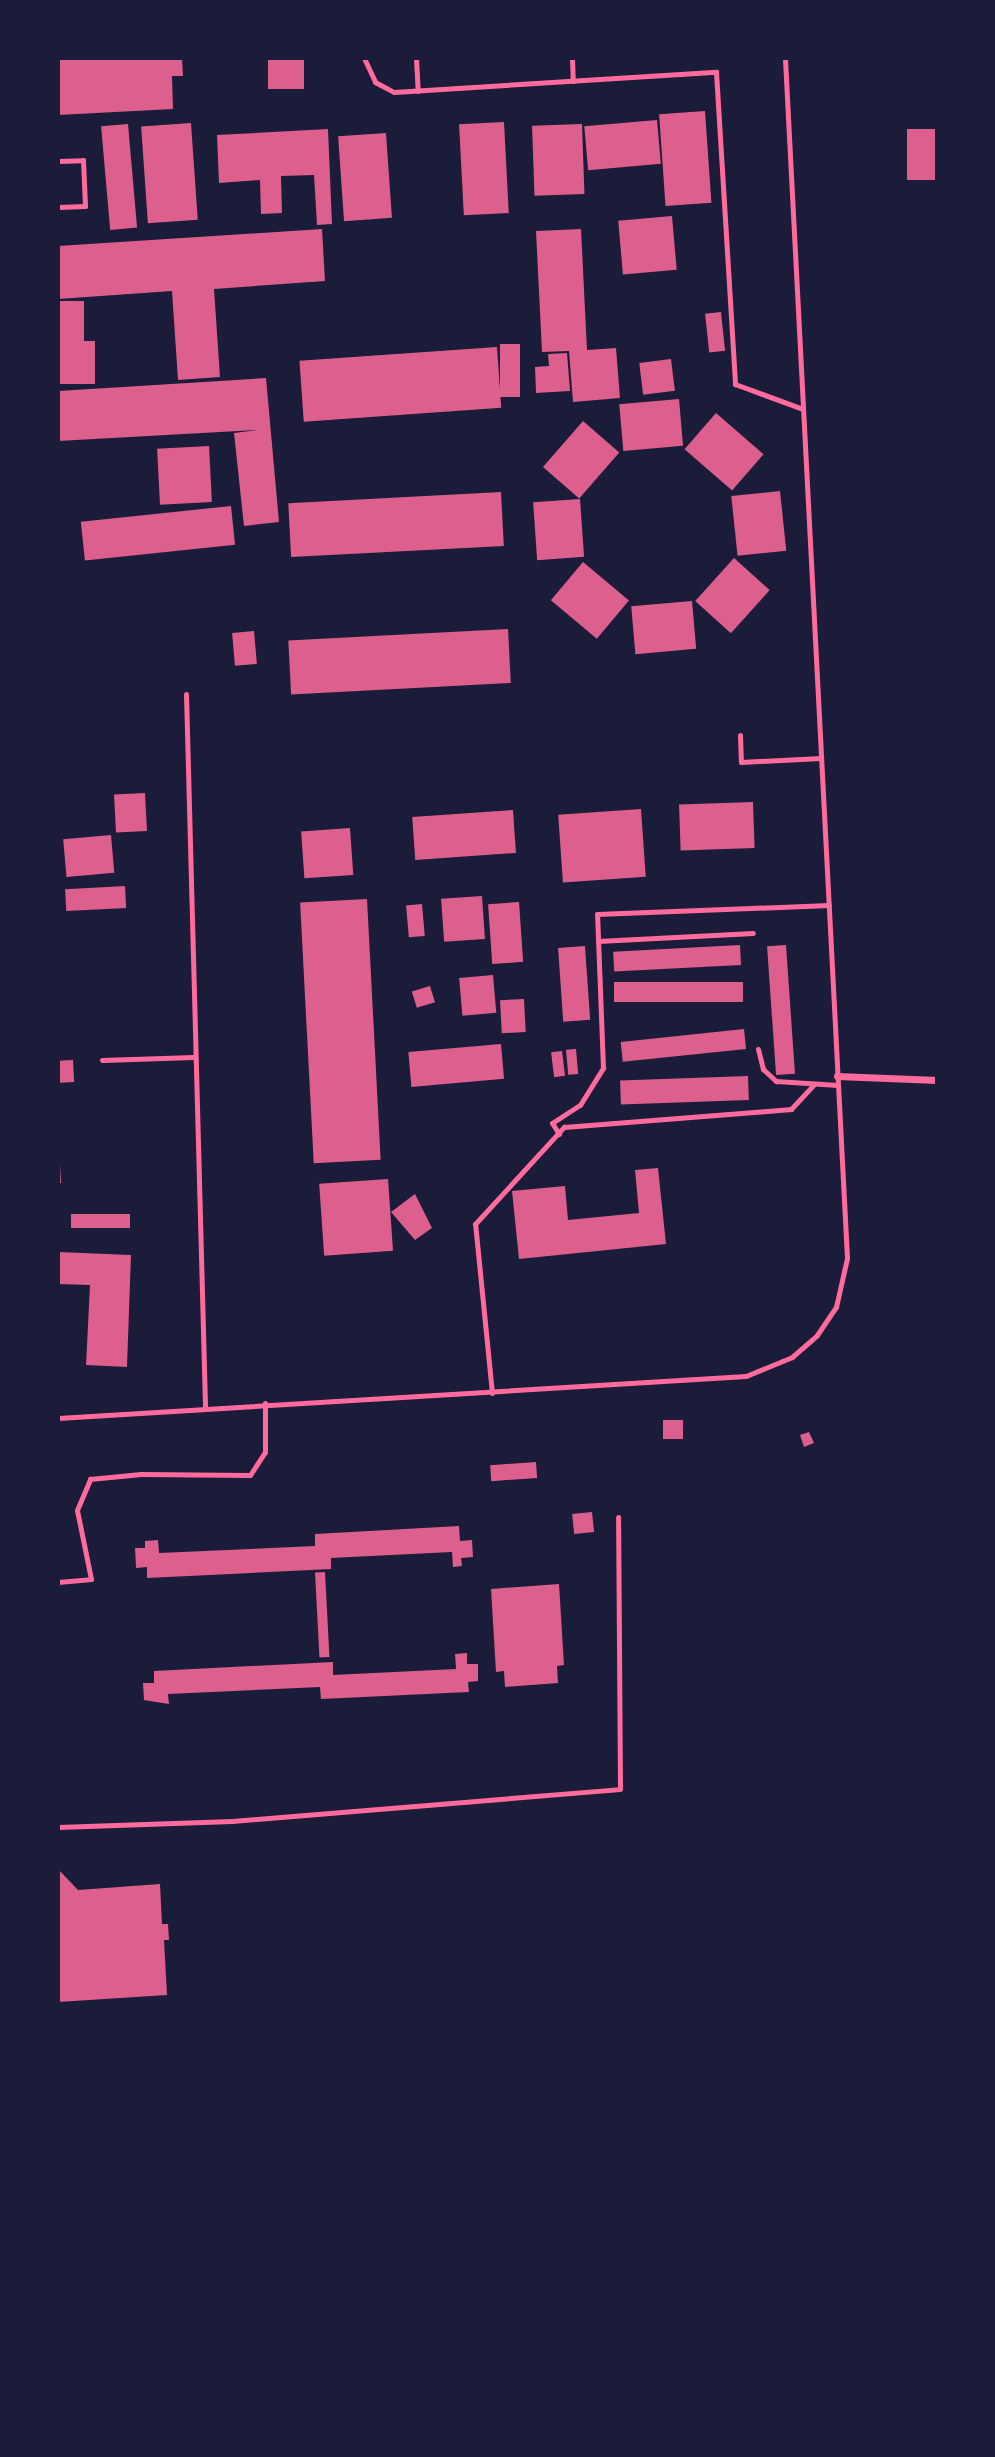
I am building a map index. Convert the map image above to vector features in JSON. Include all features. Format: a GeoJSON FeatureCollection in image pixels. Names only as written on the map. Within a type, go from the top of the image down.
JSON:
{"type":"FeatureCollection","features":[{"type":"Feature","properties":{"kind":"street"},"geometry":{"type":"LineString","coordinates":[[837,1080],[937,1080]]}},
{"type":"Feature","properties":{"kind":"lane"},"geometry":{"type":"LineString","coordinates":[[364,58],[369,75],[380,87],[394,92],[716,72],[735,384],[803,409]]}},
{"type":"Feature","properties":{"kind":"lane"},"geometry":{"type":"LineString","coordinates":[[416,58],[418,91]]}},
{"type":"Feature","properties":{"kind":"lane"},"geometry":{"type":"LineString","coordinates":[[572,58],[573,81]]}},
{"type":"Feature","properties":{"kind":"lane"},"geometry":{"type":"LineString","coordinates":[[58,1418],[265,1403],[492,1393],[746,1376],[778,1366],[806,1347],[832,1314],[845,1274],[785,58]]}},
{"type":"Feature","properties":{"kind":"lane"},"geometry":{"type":"LineString","coordinates":[[58,161],[83,160],[85,206],[58,207]]}},
{"type":"Feature","properties":{"kind":"lane"},"geometry":{"type":"LineString","coordinates":[[186,694],[193,1057],[205,1407]]}},
{"type":"Feature","properties":{"kind":"lane"},"geometry":{"type":"LineString","coordinates":[[740,735],[741,762],[821,758]]}},
{"type":"Feature","properties":{"kind":"lane"},"geometry":{"type":"LineString","coordinates":[[559,1133],[552,1123],[580,1105],[603,1069],[597,914],[828,905]]}},
{"type":"Feature","properties":{"kind":"lane"},"geometry":{"type":"LineString","coordinates":[[598,941],[753,933]]}},
{"type":"Feature","properties":{"kind":"lane"},"geometry":{"type":"LineString","coordinates":[[758,1049],[763,1069],[776,1081],[814,1084],[837,1080]]}},
{"type":"Feature","properties":{"kind":"lane"},"geometry":{"type":"LineString","coordinates":[[102,1060],[193,1057]]}},
{"type":"Feature","properties":{"kind":"lane"},"geometry":{"type":"LineString","coordinates":[[492,1393],[475,1224],[564,1127],[791,1109],[814,1084]]}},
{"type":"Feature","properties":{"kind":"lane"},"geometry":{"type":"LineString","coordinates":[[58,1582],[90,1579],[77,1510],[90,1479],[141,1475],[250,1475],[265,1452],[265,1403]]}},
{"type":"Feature","properties":{"kind":"lane"},"geometry":{"type":"LineString","coordinates":[[58,1827],[232,1821],[620,1789],[618,1517]]}},
{"type":"Feature","properties":{"kind":"building"},"geometry":{"type":"Polygon","coordinates":[[[58,58],[182,58],[183,76],[172,76],[173,109],[58,115],[58,58]]]}},
{"type":"Feature","properties":{"kind":"building"},"geometry":{"type":"Polygon","coordinates":[[[268,58],[304,58],[304,89],[268,89],[268,58]]]}},
{"type":"Feature","properties":{"kind":"building"},"geometry":{"type":"Polygon","coordinates":[[[705,111],[711,203],[666,206],[659,114],[705,111]]]}},
{"type":"Feature","properties":{"kind":"building"},"geometry":{"type":"Polygon","coordinates":[[[657,120],[661,164],[588,170],[584,126],[657,120]]]}},
{"type":"Feature","properties":{"kind":"building"},"geometry":{"type":"Polygon","coordinates":[[[504,122],[509,213],[464,215],[459,124],[504,122]]]}},
{"type":"Feature","properties":{"kind":"building"},"geometry":{"type":"Polygon","coordinates":[[[191,123],[198,220],[148,223],[141,126],[191,123]]]}},
{"type":"Feature","properties":{"kind":"building"},"geometry":{"type":"Polygon","coordinates":[[[128,124],[137,228],[110,230],[101,126],[128,124]]]}},
{"type":"Feature","properties":{"kind":"building"},"geometry":{"type":"Polygon","coordinates":[[[582,124],[584,194],[534,196],[532,126],[582,124]]]}},
{"type":"Feature","properties":{"kind":"building"},"geometry":{"type":"Polygon","coordinates":[[[328,129],[332,224],[317,225],[314,175],[281,176],[282,213],[261,214],[260,180],[219,183],[217,135],[328,129]]]}},
{"type":"Feature","properties":{"kind":"building"},"geometry":{"type":"Polygon","coordinates":[[[907,129],[937,129],[937,180],[907,180],[907,129]]]}},
{"type":"Feature","properties":{"kind":"building"},"geometry":{"type":"Polygon","coordinates":[[[386,133],[392,218],[344,221],[338,136],[386,133]]]}},
{"type":"Feature","properties":{"kind":"building"},"geometry":{"type":"Polygon","coordinates":[[[672,216],[677,270],[623,275],[618,221],[672,216]]]}},
{"type":"Feature","properties":{"kind":"building"},"geometry":{"type":"Polygon","coordinates":[[[322,229],[325,281],[214,289],[220,377],[178,380],[172,291],[58,299],[58,246],[322,229]]]}},
{"type":"Feature","properties":{"kind":"building"},"geometry":{"type":"Polygon","coordinates":[[[581,229],[587,350],[616,348],[620,398],[573,402],[569,351],[542,352],[536,231],[581,229]]]}},
{"type":"Feature","properties":{"kind":"building"},"geometry":{"type":"Polygon","coordinates":[[[58,301],[84,301],[84,341],[95,341],[95,384],[58,384],[58,301]]]}},
{"type":"Feature","properties":{"kind":"building"},"geometry":{"type":"Polygon","coordinates":[[[721,312],[725,351],[709,352],[705,314],[721,312]]]}},
{"type":"Feature","properties":{"kind":"building"},"geometry":{"type":"Polygon","coordinates":[[[500,344],[520,344],[520,397],[500,397],[500,344]]]}},
{"type":"Feature","properties":{"kind":"building"},"geometry":{"type":"Polygon","coordinates":[[[497,347],[501,408],[304,422],[299,361],[497,347]]]}},
{"type":"Feature","properties":{"kind":"building"},"geometry":{"type":"Polygon","coordinates":[[[567,353],[570,391],[536,393],[535,367],[549,366],[548,354],[567,353]]]}},
{"type":"Feature","properties":{"kind":"building"},"geometry":{"type":"Polygon","coordinates":[[[671,359],[675,391],[643,395],[639,363],[671,359]]]}},
{"type":"Feature","properties":{"kind":"building"},"geometry":{"type":"Polygon","coordinates":[[[266,378],[279,522],[244,526],[234,433],[257,430],[58,441],[58,391],[266,378]]]}},
{"type":"Feature","properties":{"kind":"building"},"geometry":{"type":"Polygon","coordinates":[[[679,399],[683,446],[623,451],[619,404],[679,399]]]}},
{"type":"Feature","properties":{"kind":"building"},"geometry":{"type":"Polygon","coordinates":[[[716,413],[764,454],[732,491],[685,449],[716,413]]]}},
{"type":"Feature","properties":{"kind":"building"},"geometry":{"type":"Polygon","coordinates":[[[583,421],[619,452],[579,499],[543,467],[583,421]]]}},
{"type":"Feature","properties":{"kind":"building"},"geometry":{"type":"Polygon","coordinates":[[[209,446],[212,502],[160,505],[157,449],[209,446]]]}},
{"type":"Feature","properties":{"kind":"building"},"geometry":{"type":"Polygon","coordinates":[[[780,491],[786,551],[738,556],[731,496],[780,491]]]}},
{"type":"Feature","properties":{"kind":"building"},"geometry":{"type":"Polygon","coordinates":[[[501,492],[504,546],[291,557],[288,503],[501,492]]]}},
{"type":"Feature","properties":{"kind":"building"},"geometry":{"type":"Polygon","coordinates":[[[580,499],[584,557],[537,560],[533,502],[580,499]]]}},
{"type":"Feature","properties":{"kind":"building"},"geometry":{"type":"Polygon","coordinates":[[[231,506],[235,545],[85,561],[81,522],[231,506]]]}},
{"type":"Feature","properties":{"kind":"building"},"geometry":{"type":"Polygon","coordinates":[[[734,558],[770,590],[731,633],[695,601],[734,558]]]}},
{"type":"Feature","properties":{"kind":"building"},"geometry":{"type":"Polygon","coordinates":[[[583,562],[629,601],[597,639],[551,600],[583,562]]]}},
{"type":"Feature","properties":{"kind":"building"},"geometry":{"type":"Polygon","coordinates":[[[692,601],[696,649],[635,654],[631,606],[692,601]]]}},
{"type":"Feature","properties":{"kind":"building"},"geometry":{"type":"Polygon","coordinates":[[[508,629],[511,683],[291,694],[288,641],[508,629]]]}},
{"type":"Feature","properties":{"kind":"building"},"geometry":{"type":"Polygon","coordinates":[[[254,631],[257,664],[235,666],[232,633],[254,631]]]}},
{"type":"Feature","properties":{"kind":"building"},"geometry":{"type":"Polygon","coordinates":[[[145,793],[147,831],[116,833],[114,795],[145,793]]]}},
{"type":"Feature","properties":{"kind":"building"},"geometry":{"type":"Polygon","coordinates":[[[753,802],[755,848],[681,851],[679,805],[753,802]]]}},
{"type":"Feature","properties":{"kind":"building"},"geometry":{"type":"Polygon","coordinates":[[[641,809],[646,877],[563,883],[558,815],[641,809]]]}},
{"type":"Feature","properties":{"kind":"building"},"geometry":{"type":"Polygon","coordinates":[[[513,810],[516,853],[415,860],[412,817],[513,810]]]}},
{"type":"Feature","properties":{"kind":"building"},"geometry":{"type":"Polygon","coordinates":[[[350,828],[353,875],[304,878],[301,831],[350,828]]]}},
{"type":"Feature","properties":{"kind":"building"},"geometry":{"type":"Polygon","coordinates":[[[111,835],[114,873],[66,877],[63,839],[111,835]]]}},
{"type":"Feature","properties":{"kind":"building"},"geometry":{"type":"Polygon","coordinates":[[[125,886],[126,908],[66,911],[65,889],[125,886]]]}},
{"type":"Feature","properties":{"kind":"building"},"geometry":{"type":"Polygon","coordinates":[[[482,896],[485,939],[444,942],[441,899],[482,896]]]}},
{"type":"Feature","properties":{"kind":"building"},"geometry":{"type":"Polygon","coordinates":[[[367,899],[381,1160],[314,1163],[300,903],[367,899]]]}},
{"type":"Feature","properties":{"kind":"building"},"geometry":{"type":"Polygon","coordinates":[[[519,902],[523,962],[492,964],[488,904],[519,902]]]}},
{"type":"Feature","properties":{"kind":"building"},"geometry":{"type":"Polygon","coordinates":[[[422,904],[425,936],[409,937],[406,905],[422,904]]]}},
{"type":"Feature","properties":{"kind":"building"},"geometry":{"type":"Polygon","coordinates":[[[740,945],[741,965],[614,972],[613,952],[740,945]]]}},
{"type":"Feature","properties":{"kind":"building"},"geometry":{"type":"Polygon","coordinates":[[[786,945],[795,1074],[776,1075],[767,946],[786,945]]]}},
{"type":"Feature","properties":{"kind":"building"},"geometry":{"type":"Polygon","coordinates":[[[585,946],[590,1020],[563,1022],[558,948],[585,946]]]}},
{"type":"Feature","properties":{"kind":"building"},"geometry":{"type":"Polygon","coordinates":[[[493,975],[496,1013],[462,1016],[459,978],[493,975]]]}},
{"type":"Feature","properties":{"kind":"building"},"geometry":{"type":"Polygon","coordinates":[[[614,982],[743,982],[743,1002],[614,1002],[614,982]]]}},
{"type":"Feature","properties":{"kind":"building"},"geometry":{"type":"Polygon","coordinates":[[[430,986],[435,1002],[417,1008],[412,992],[430,986]]]}},
{"type":"Feature","properties":{"kind":"building"},"geometry":{"type":"Polygon","coordinates":[[[524,999],[526,1032],[502,1033],[500,1000],[524,999]]]}},
{"type":"Feature","properties":{"kind":"building"},"geometry":{"type":"Polygon","coordinates":[[[744,1029],[746,1049],[623,1062],[621,1042],[744,1029]]]}},
{"type":"Feature","properties":{"kind":"building"},"geometry":{"type":"Polygon","coordinates":[[[501,1044],[504,1079],[411,1087],[408,1052],[501,1044]]]}},
{"type":"Feature","properties":{"kind":"building"},"geometry":{"type":"Polygon","coordinates":[[[576,1049],[578,1074],[568,1075],[566,1050],[576,1049]]]}},
{"type":"Feature","properties":{"kind":"building"},"geometry":{"type":"Polygon","coordinates":[[[562,1051],[565,1076],[554,1077],[551,1052],[562,1051]]]}},
{"type":"Feature","properties":{"kind":"building"},"geometry":{"type":"Polygon","coordinates":[[[73,1060],[74,1082],[59,1083],[58,1061],[73,1060]]]}},
{"type":"Feature","properties":{"kind":"building"},"geometry":{"type":"Polygon","coordinates":[[[748,1076],[749,1100],[621,1104],[620,1080],[748,1076]]]}},
{"type":"Feature","properties":{"kind":"building"},"geometry":{"type":"Polygon","coordinates":[[[60,1164],[61,1183],[58,1183],[60,1164]]]}},
{"type":"Feature","properties":{"kind":"building"},"geometry":{"type":"Polygon","coordinates":[[[658,1168],[666,1244],[519,1259],[512,1191],[565,1186],[568,1220],[639,1213],[635,1170],[658,1168]]]}},
{"type":"Feature","properties":{"kind":"building"},"geometry":{"type":"Polygon","coordinates":[[[388,1179],[393,1251],[324,1256],[319,1184],[388,1179]]]}},
{"type":"Feature","properties":{"kind":"building"},"geometry":{"type":"Polygon","coordinates":[[[415,1194],[432,1228],[415,1240],[391,1212],[415,1194]]]}},
{"type":"Feature","properties":{"kind":"building"},"geometry":{"type":"Polygon","coordinates":[[[71,1214],[130,1214],[130,1228],[71,1228],[71,1214]]]}},
{"type":"Feature","properties":{"kind":"building"},"geometry":{"type":"Polygon","coordinates":[[[58,1252],[131,1255],[127,1367],[86,1365],[90,1285],[58,1284],[58,1252]]]}},
{"type":"Feature","properties":{"kind":"building"},"geometry":{"type":"Polygon","coordinates":[[[663,1420],[683,1420],[683,1439],[663,1439],[663,1420]]]}},
{"type":"Feature","properties":{"kind":"building"},"geometry":{"type":"Polygon","coordinates":[[[809,1432],[814,1443],[804,1447],[800,1435],[809,1432]]]}},
{"type":"Feature","properties":{"kind":"building"},"geometry":{"type":"Polygon","coordinates":[[[536,1462],[537,1478],[491,1481],[490,1465],[536,1462]]]}},
{"type":"Feature","properties":{"kind":"building"},"geometry":{"type":"Polygon","coordinates":[[[592,1512],[594,1532],[574,1534],[572,1514],[592,1512]]]}},
{"type":"Feature","properties":{"kind":"building"},"geometry":{"type":"Polygon","coordinates":[[[459,1526],[460,1541],[472,1540],[473,1557],[461,1558],[462,1566],[453,1567],[452,1552],[331,1558],[331,1569],[147,1578],[147,1567],[136,1568],[135,1548],[145,1548],[145,1541],[158,1540],[159,1553],[315,1546],[315,1534],[459,1526]]]}},
{"type":"Feature","properties":{"kind":"building"},"geometry":{"type":"Polygon","coordinates":[[[325,1572],[329,1657],[319,1657],[315,1573],[325,1572]]]}},
{"type":"Feature","properties":{"kind":"building"},"geometry":{"type":"Polygon","coordinates":[[[559,1584],[564,1665],[557,1666],[558,1683],[505,1687],[504,1671],[496,1672],[491,1589],[559,1584]]]}},
{"type":"Feature","properties":{"kind":"building"},"geometry":{"type":"Polygon","coordinates":[[[467,1653],[467,1664],[478,1664],[478,1681],[468,1682],[469,1692],[321,1699],[320,1687],[168,1694],[169,1704],[144,1700],[143,1683],[154,1683],[154,1671],[333,1662],[333,1675],[456,1669],[455,1654],[467,1653]]]}},
{"type":"Feature","properties":{"kind":"building"},"geometry":{"type":"Polygon","coordinates":[[[58,1869],[78,1890],[160,1884],[162,1924],[168,1924],[169,1940],[164,1940],[167,1995],[58,2002],[58,1869]]]}}]}
